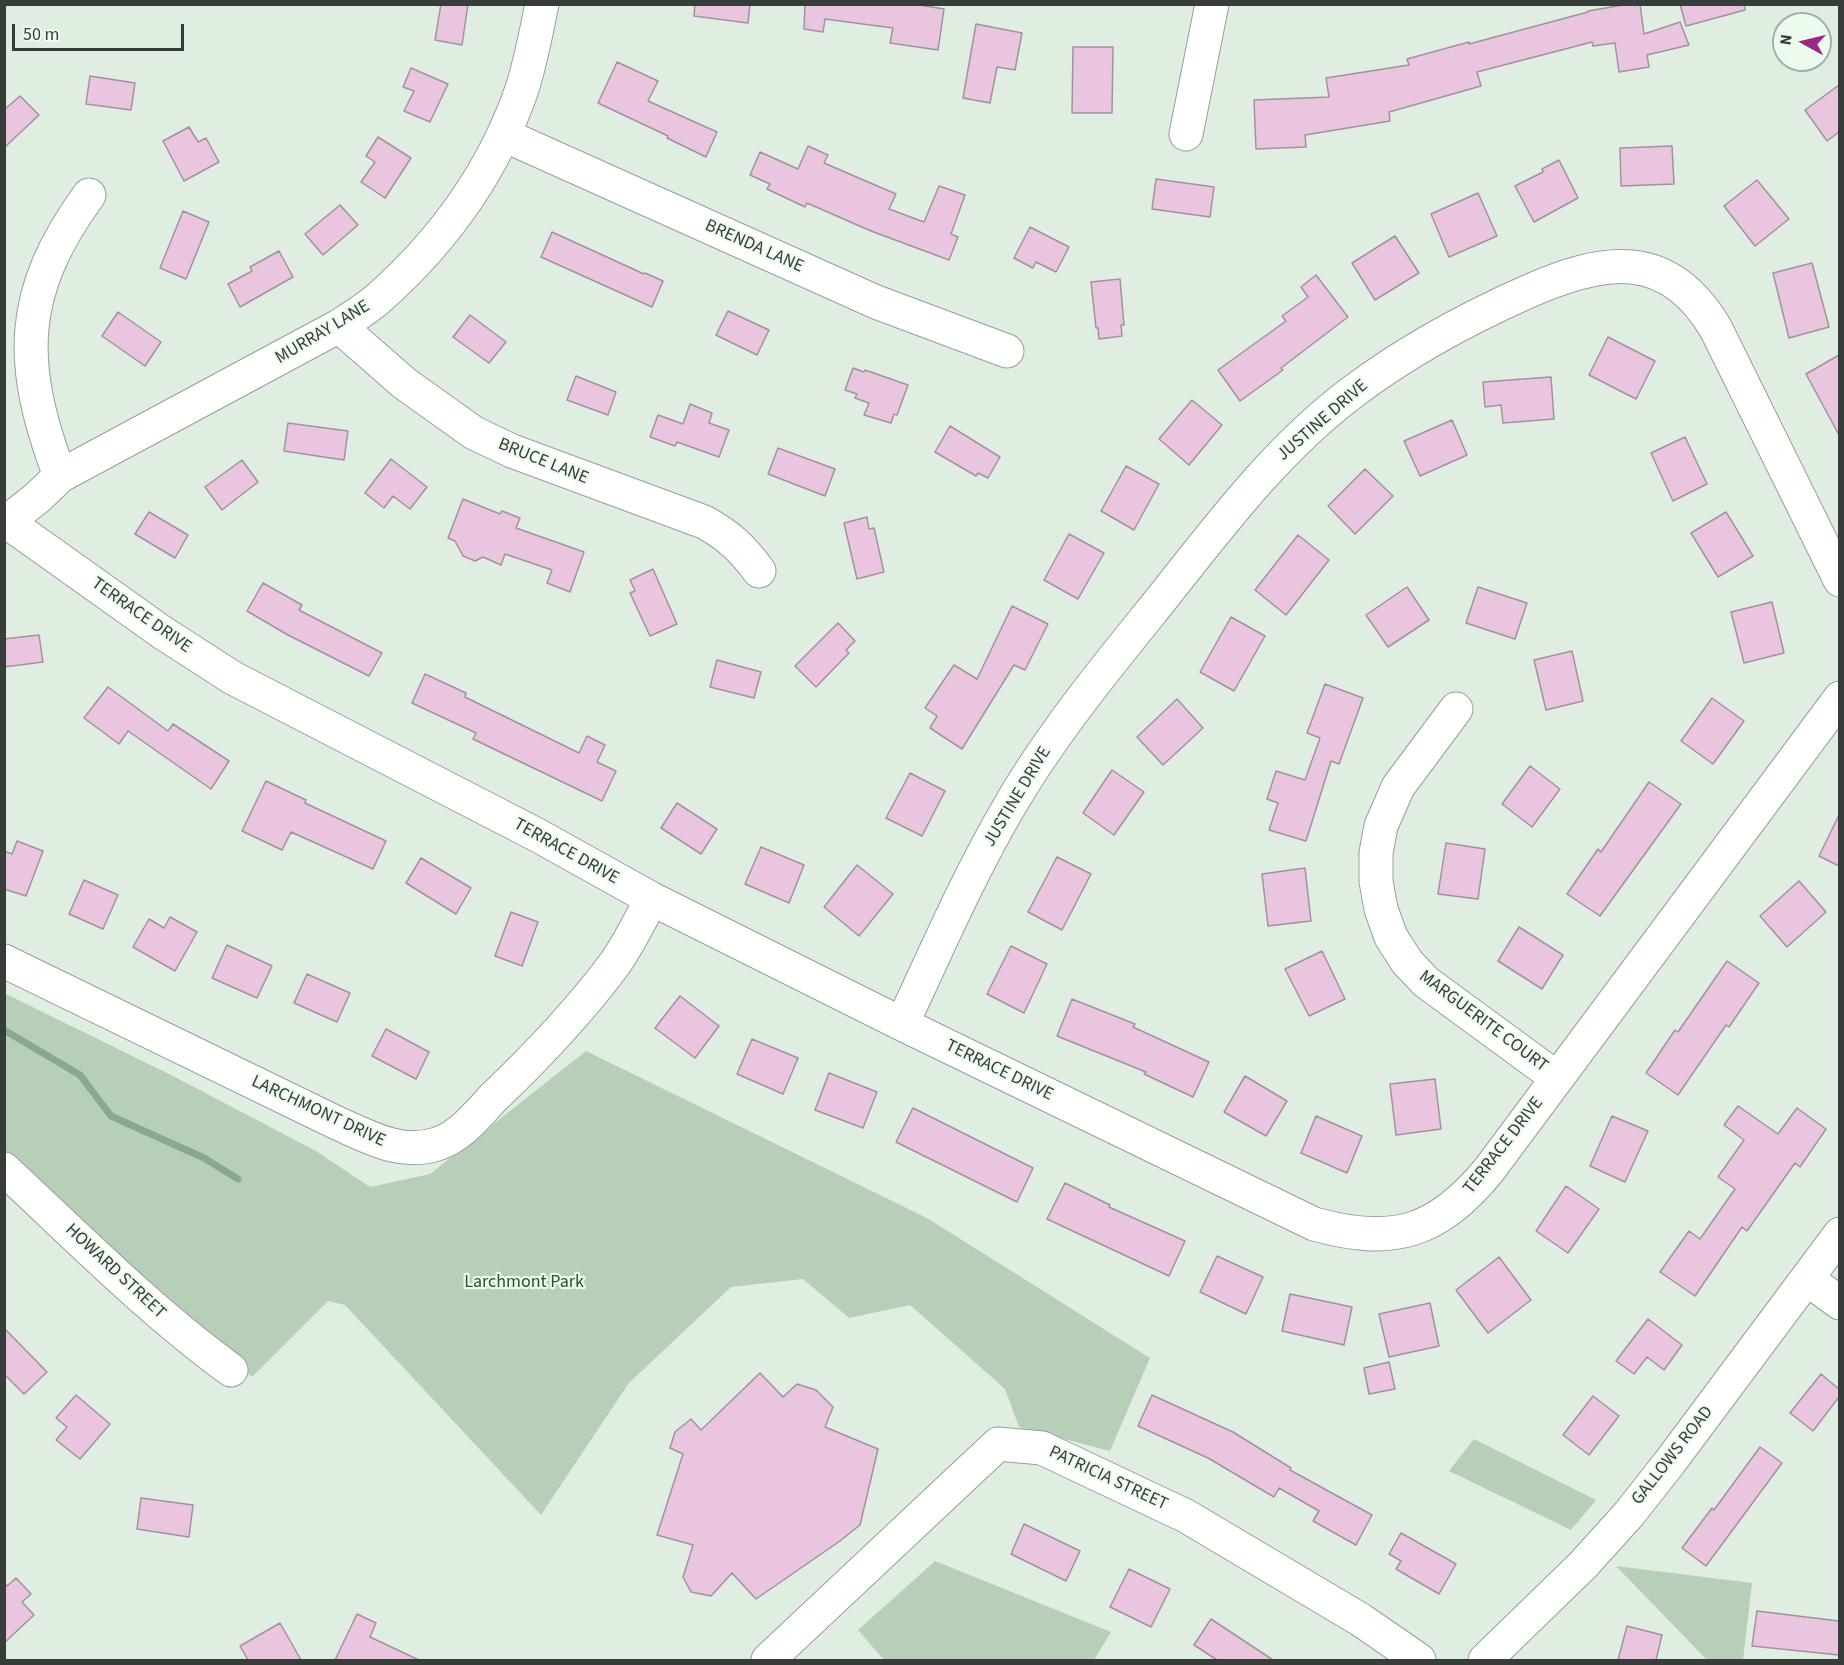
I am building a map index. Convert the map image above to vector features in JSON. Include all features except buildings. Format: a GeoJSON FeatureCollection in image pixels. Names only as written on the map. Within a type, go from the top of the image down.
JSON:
{"type":"FeatureCollection","features":[{"type":"Feature","properties":{"kind":"street","name":"MURRAY LANE"},"geometry":{"type":"LineString","coordinates":[[6,523],[38,498],[60,476],[339,326],[378,298],[418,261],[451,221],[480,180],[504,135],[522,88],[542,4]]}},
{"type":"Feature","properties":{"kind":"street"},"geometry":{"type":"LineString","coordinates":[[1186,134],[1212,4]]}},
{"type":"Feature","properties":{"kind":"street","name":"BRENDA LANE"},"geometry":{"type":"LineString","coordinates":[[504,135],[876,302],[1007,351]]}},
{"type":"Feature","properties":{"kind":"street"},"geometry":{"type":"LineString","coordinates":[[60,476],[44,432],[34,389],[30,356],[32,326],[40,289],[51,255],[67,225],[89,195]]}},
{"type":"Feature","properties":{"kind":"street","name":"JUSTINE DRIVE"},"geometry":{"type":"LineString","coordinates":[[902,1024],[982,857],[1028,774],[1083,698],[1188,566],[1257,482],[1303,434],[1397,359],[1477,314],[1558,278],[1594,268],[1621,266],[1647,269],[1683,288],[1703,307],[1716,328],[1839,579]]}},
{"type":"Feature","properties":{"kind":"street","name":"BRUCE LANE"},"geometry":{"type":"LineString","coordinates":[[339,326],[404,383],[474,433],[512,451],[704,522],[724,533],[743,549],[759,571]]}},
{"type":"Feature","properties":{"kind":"street","name":"TERRACE DRIVE"},"geometry":{"type":"LineString","coordinates":[[6,523],[163,633],[233,678],[539,836],[652,899],[902,1024],[1314,1224],[1363,1234],[1388,1235],[1414,1228],[1431,1221],[1455,1206],[1472,1190],[1839,698]]}},
{"type":"Feature","properties":{"kind":"street","name":"MARGUERITE COURT"},"geometry":{"type":"LineString","coordinates":[[1455,709],[1398,787],[1381,826],[1376,852],[1376,881],[1381,909],[1391,937],[1407,962],[1426,982],[1557,1078]]}},
{"type":"Feature","properties":{"kind":"street","name":"LARCHMONT DRIVE"},"geometry":{"type":"LineString","coordinates":[[4,961],[337,1123],[390,1146],[414,1149],[437,1144],[462,1130],[530,1062],[569,1020],[614,964],[652,899]]}},
{"type":"Feature","properties":{"kind":"street","name":"HOWARD STREET"},"geometry":{"type":"LineString","coordinates":[[4,1169],[185,1336],[231,1370]]}},
{"type":"Feature","properties":{"kind":"street","name":"GALLOWS ROAD"},"geometry":{"type":"LineString","coordinates":[[1485,1660],[1583,1565],[1629,1514],[1671,1462],[1839,1234]]}},
{"type":"Feature","properties":{"kind":"street"},"geometry":{"type":"LineString","coordinates":[[1807,1279],[1839,1303]]}},
{"type":"Feature","properties":{"kind":"street","name":"PATRICIA STREET"},"geometry":{"type":"LineString","coordinates":[[768,1660],[999,1444],[1042,1448],[1186,1516],[1361,1620],[1419,1660]]}},
{"type":"Feature","properties":{"kind":"green space","name":"Larchmont Park"},"geometry":{"type":"Polygon","coordinates":[[[4,993],[173,1076],[316,1151],[370,1187],[430,1174],[586,1051],[927,1218],[1150,1358],[1110,1451],[1019,1427],[1005,1389],[910,1305],[849,1318],[803,1279],[731,1287],[629,1383],[541,1515],[345,1305],[328,1301],[252,1377],[142,1283],[50,1192],[5,1152],[4,993]]]}},
{"type":"Feature","properties":{"kind":"green space"},"geometry":{"type":"Polygon","coordinates":[[[1474,1439],[1596,1500],[1571,1530],[1449,1471],[1474,1439]]]}},
{"type":"Feature","properties":{"kind":"green space"},"geometry":{"type":"Polygon","coordinates":[[[935,1561],[1111,1632],[1094,1660],[884,1660],[858,1630],[935,1561]]]}},
{"type":"Feature","properties":{"kind":"green space"},"geometry":{"type":"Polygon","coordinates":[[[1616,1566],[1752,1583],[1743,1660],[1707,1660],[1616,1566]]]}},
{"type":"Feature","properties":{"kind":"waterway"},"geometry":{"type":"LineString","coordinates":[[4,1030],[80,1075],[111,1116],[204,1158],[238,1179]]}}]}
